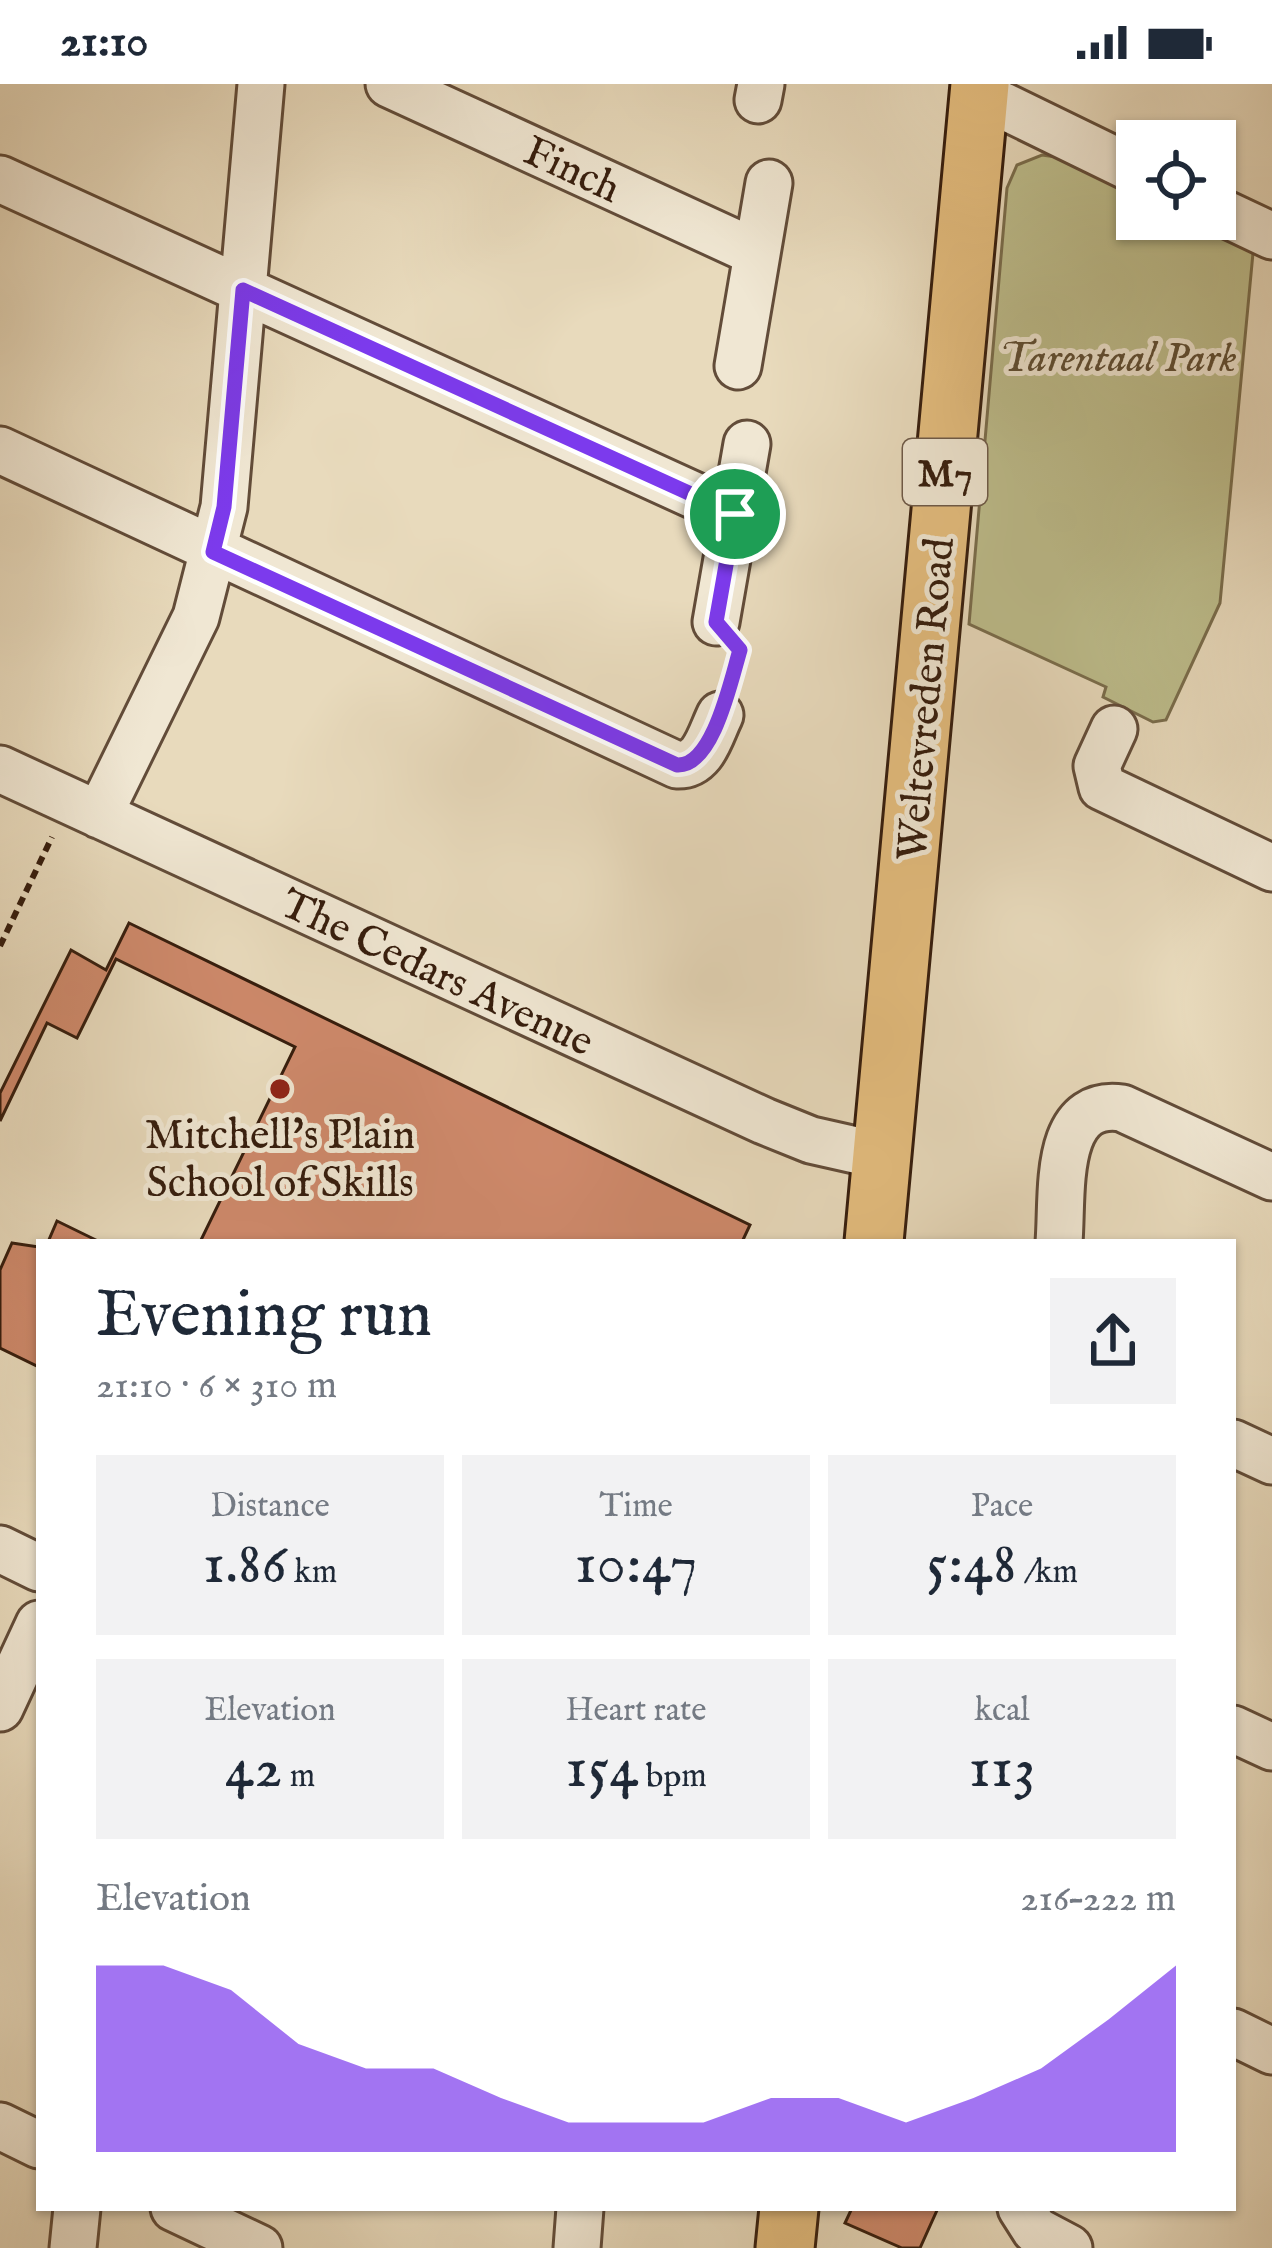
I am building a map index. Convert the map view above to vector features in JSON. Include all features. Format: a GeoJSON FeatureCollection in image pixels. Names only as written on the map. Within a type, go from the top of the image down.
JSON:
{"type":"FeatureCollection","features":[{"type":"Feature","properties":{"kind":"main road","name":"Weltevreden Road"},"geometry":{"type":"LineString","coordinates":[[874,1239],[979,89]]}},
{"type":"Feature","properties":{"kind":"main road"},"geometry":{"type":"LineString","coordinates":[[785,2248],[789,2211]]}},
{"type":"Feature","properties":{"kind":"street"},"geometry":{"type":"LineString","coordinates":[[84,808],[196,617],[213,552],[224,507],[261,84]]}},
{"type":"Feature","properties":{"kind":"street","name":"Finch"},"geometry":{"type":"LineString","coordinates":[[389,84],[757,253]]}},
{"type":"Feature","properties":{"kind":"street"},"geometry":{"type":"LineString","coordinates":[[979,89],[1116,160]]}},
{"type":"Feature","properties":{"kind":"street"},"geometry":{"type":"LineString","coordinates":[[0,179],[735,514]]}},
{"type":"Feature","properties":{"kind":"street"},"geometry":{"type":"LineString","coordinates":[[738,366],[769,183]]}},
{"type":"Feature","properties":{"kind":"street"},"geometry":{"type":"LineString","coordinates":[[1236,219],[1272,236]]}},
{"type":"Feature","properties":{"kind":"street"},"geometry":{"type":"LineString","coordinates":[[716,622],[747,444]]}},
{"type":"Feature","properties":{"kind":"street"},"geometry":{"type":"LineString","coordinates":[[0,451],[677,765],[687,766],[699,758],[720,715]]}},
{"type":"Feature","properties":{"kind":"street"},"geometry":{"type":"LineString","coordinates":[[1114,729],[1097,766],[1102,787],[1272,868]]}},
{"type":"Feature","properties":{"kind":"street","name":"The Cedars Avenue"},"geometry":{"type":"LineString","coordinates":[[0,770],[811,1141],[882,1156]]}},
{"type":"Feature","properties":{"kind":"street"},"geometry":{"type":"LineString","coordinates":[[1059,1239],[1068,1138],[1088,1111],[1105,1106],[1122,1108],[1272,1178]]}},
{"type":"Feature","properties":{"kind":"street"},"geometry":{"type":"LineString","coordinates":[[1236,1444],[1272,1461]]}},
{"type":"Feature","properties":{"kind":"street"},"geometry":{"type":"LineString","coordinates":[[0,1550],[36,1567]]}},
{"type":"Feature","properties":{"kind":"street"},"geometry":{"type":"LineString","coordinates":[[0,1708],[36,1630]]}},
{"type":"Feature","properties":{"kind":"street"},"geometry":{"type":"LineString","coordinates":[[1236,1730],[1272,1747]]}},
{"type":"Feature","properties":{"kind":"street"},"geometry":{"type":"LineString","coordinates":[[1236,2033],[1272,2050]]}},
{"type":"Feature","properties":{"kind":"street"},"geometry":{"type":"LineString","coordinates":[[0,2126],[36,2144]]}},
{"type":"Feature","properties":{"kind":"street"},"geometry":{"type":"LineString","coordinates":[[74,2248],[77,2211]]}},
{"type":"Feature","properties":{"kind":"street"},"geometry":{"type":"LineString","coordinates":[[180,2211],[259,2248]]}},
{"type":"Feature","properties":{"kind":"street"},"geometry":{"type":"LineString","coordinates":[[577,2248],[580,2211]]}},
{"type":"Feature","properties":{"kind":"street"},"geometry":{"type":"LineString","coordinates":[[1023,2211],[1035,2230],[1069,2248]]}},
{"type":"Feature","properties":{"kind":"path"},"geometry":{"type":"LineString","coordinates":[[0,946],[84,808]]}},
{"type":"Feature","properties":{"kind":"green space","name":"Tarentaal Park"},"geometry":{"type":"Polygon","coordinates":[[[1042,155],[1056,157],[1116,187],[1116,240],[1226,240],[1253,253],[1220,603],[1166,720],[1153,722],[1103,697],[1106,687],[969,624],[1007,188],[1017,165],[1042,155]]]}},
{"type":"Feature","properties":{"kind":"building"},"geometry":{"type":"Polygon","coordinates":[[[129,923],[750,1225],[743,1239],[201,1239],[295,1047],[116,959],[77,1038],[47,1023],[0,1121],[0,1093],[71,950],[106,970],[129,923]]]}},
{"type":"Feature","properties":{"kind":"building"},"geometry":{"type":"Polygon","coordinates":[[[57,1221],[94,1239],[49,1239],[57,1221]]]}},
{"type":"Feature","properties":{"kind":"building"},"geometry":{"type":"Polygon","coordinates":[[[12,1243],[36,1247],[36,1366],[0,1348],[0,1270],[12,1243]]]}},
{"type":"Feature","properties":{"kind":"building"},"geometry":{"type":"Polygon","coordinates":[[[851,2211],[937,2211],[920,2248],[902,2248],[845,2223],[851,2211]]]}},
{"type":"Feature","properties":{"kind":"place","name":"Mitchell's Plain School of Skills"},"geometry":{"type":"Point","coordinates":[280,1089]}},
{"type":"Feature","properties":{"kind":"route"},"geometry":{"type":"LineString","coordinates":[[243,290],[735,514],[716,622],[740,650],[720,715],[699,758],[687,766],[677,765],[213,552],[224,507],[243,290]]}}]}
